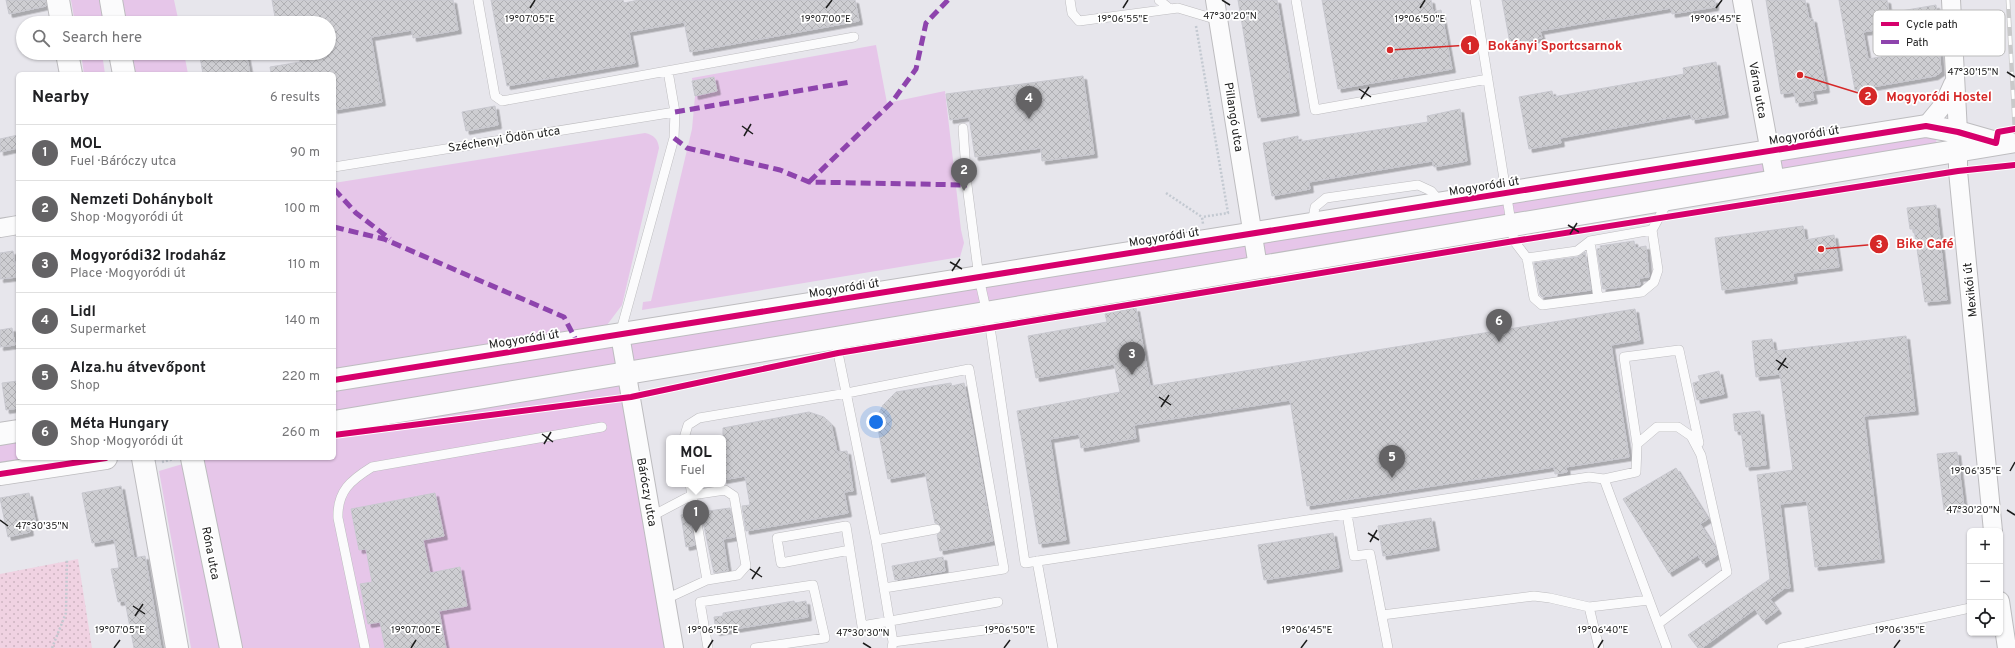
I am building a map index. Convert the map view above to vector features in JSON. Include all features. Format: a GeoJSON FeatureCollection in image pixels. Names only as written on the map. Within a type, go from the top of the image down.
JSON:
{"type":"FeatureCollection","features":[{"type":"Feature","properties":{"kind":"street"},"geometry":{"type":"LineString","coordinates":[[58,0],[61,16]]}},
{"type":"Feature","properties":{"kind":"street"},"geometry":{"type":"LineString","coordinates":[[111,0],[114,16]]}},
{"type":"Feature","properties":{"kind":"street","name":"Pillangó utca"},"geometry":{"type":"LineString","coordinates":[[1215,0],[1254,234]]}},
{"type":"Feature","properties":{"kind":"street","name":"Várna utca"},"geometry":{"type":"LineString","coordinates":[[1742,0],[1775,180]]}},
{"type":"Feature","properties":{"kind":"street","name":"Mexikói út"},"geometry":{"type":"LineString","coordinates":[[1951,0],[1951,10]]}},
{"type":"Feature","properties":{"kind":"street","name":"Mexikói út"},"geometry":{"type":"LineString","coordinates":[[1953,56],[1958,141],[1958,171],[1993,528]]}},
{"type":"Feature","properties":{"kind":"street"},"geometry":{"type":"LineString","coordinates":[[68,60],[71,72]]}},
{"type":"Feature","properties":{"kind":"street"},"geometry":{"type":"LineString","coordinates":[[121,60],[124,72]]}},
{"type":"Feature","properties":{"kind":"street"},"geometry":{"type":"LineString","coordinates":[[1926,126],[1944,104],[1954,81]]}},
{"type":"Feature","properties":{"kind":"street"},"geometry":{"type":"LineString","coordinates":[[1956,105],[1961,118],[1974,131],[2005,142]]}},
{"type":"Feature","properties":{"kind":"street","name":"Mogyoródi út"},"geometry":{"type":"LineString","coordinates":[[336,380],[1926,126],[1958,141]]}},
{"type":"Feature","properties":{"kind":"street","name":"Mogyoródi út"},"geometry":{"type":"LineString","coordinates":[[336,422],[1775,180],[1958,141],[2005,142]]}},
{"type":"Feature","properties":{"kind":"street"},"geometry":{"type":"LineString","coordinates":[[0,228],[16,225]]}},
{"type":"Feature","properties":{"kind":"street"},"geometry":{"type":"LineString","coordinates":[[1254,234],[1258,267]]}},
{"type":"Feature","properties":{"kind":"street","name":"Báróczy utca"},"geometry":{"type":"LineString","coordinates":[[620,335],[674,648]]}},
{"type":"Feature","properties":{"kind":"street"},"geometry":{"type":"LineString","coordinates":[[0,434],[16,431]]}},
{"type":"Feature","properties":{"kind":"street"},"geometry":{"type":"LineString","coordinates":[[0,474],[93,460]]}},
{"type":"Feature","properties":{"kind":"street"},"geometry":{"type":"LineString","coordinates":[[143,460],[177,648]]}},
{"type":"Feature","properties":{"kind":"street","name":"Róna utca"},"geometry":{"type":"LineString","coordinates":[[192,460],[231,648]]}},
{"type":"Feature","properties":{"kind":"street"},"geometry":{"type":"LineString","coordinates":[[2003,621],[2007,648]]}},
{"type":"Feature","properties":{"kind":"lane"},"geometry":{"type":"LineString","coordinates":[[478,0],[495,96],[502,101],[854,37]]}},
{"type":"Feature","properties":{"kind":"lane"},"geometry":{"type":"LineString","coordinates":[[1070,0],[1072,12],[1079,21],[1178,8],[1218,20]]}},
{"type":"Feature","properties":{"kind":"lane"},"geometry":{"type":"LineString","coordinates":[[1159,0],[1170,9]]}},
{"type":"Feature","properties":{"kind":"lane"},"geometry":{"type":"LineString","coordinates":[[1296,0],[1315,110],[1488,79]]}},
{"type":"Feature","properties":{"kind":"lane"},"geometry":{"type":"LineString","coordinates":[[1475,0],[1507,193],[1510,224],[1514,241],[1527,258],[1533,278],[1534,298],[1542,306],[1642,292],[1654,282],[1658,270],[1652,230],[1670,198]]}},
{"type":"Feature","properties":{"kind":"lane"},"geometry":{"type":"LineString","coordinates":[[620,335],[674,138],[675,112],[668,71]]}},
{"type":"Feature","properties":{"kind":"lane","name":"Széchenyi Ödön utca"},"geometry":{"type":"LineString","coordinates":[[336,167],[675,112]]}},
{"type":"Feature","properties":{"kind":"lane"},"geometry":{"type":"LineString","coordinates":[[963,128],[967,185],[979,278],[986,312],[1025,563],[1590,477],[1604,479],[1636,472],[1637,444],[1624,357],[1679,350],[1727,572],[1658,624]]}},
{"type":"Feature","properties":{"kind":"lane"},"geometry":{"type":"LineString","coordinates":[[1527,258],[1577,251],[1590,241],[1652,230]]}},
{"type":"Feature","properties":{"kind":"lane"},"geometry":{"type":"LineString","coordinates":[[1590,241],[1590,270],[1598,298]]}},
{"type":"Feature","properties":{"kind":"lane"},"geometry":{"type":"LineString","coordinates":[[835,338],[876,540],[892,645],[1000,628]]}},
{"type":"Feature","properties":{"kind":"lane"},"geometry":{"type":"LineString","coordinates":[[685,435],[688,425],[698,418],[847,393],[969,369],[1004,569],[884,588]]}},
{"type":"Feature","properties":{"kind":"lane"},"geometry":{"type":"LineString","coordinates":[[1637,444],[1657,427],[1678,427],[1691,436],[1701,455]]}},
{"type":"Feature","properties":{"kind":"lane"},"geometry":{"type":"LineString","coordinates":[[365,648],[338,518],[338,506],[344,490],[354,478],[372,467],[602,428]]}},
{"type":"Feature","properties":{"kind":"lane"},"geometry":{"type":"LineString","coordinates":[[1604,479],[1667,648]]}},
{"type":"Feature","properties":{"kind":"lane"},"geometry":{"type":"LineString","coordinates":[[691,487],[707,580]]}},
{"type":"Feature","properties":{"kind":"lane"},"geometry":{"type":"LineString","coordinates":[[652,516],[692,495],[725,490],[734,496],[746,566],[738,575],[707,580],[666,599]]}},
{"type":"Feature","properties":{"kind":"lane"},"geometry":{"type":"LineString","coordinates":[[1347,514],[1354,556],[1370,554],[1388,648]]}},
{"type":"Feature","properties":{"kind":"lane"},"geometry":{"type":"LineString","coordinates":[[850,550],[781,563],[777,538],[846,526],[850,550],[862,626],[998,602]]}},
{"type":"Feature","properties":{"kind":"lane"},"geometry":{"type":"LineString","coordinates":[[876,540],[936,529]]}},
{"type":"Feature","properties":{"kind":"lane"},"geometry":{"type":"LineString","coordinates":[[1037,561],[1053,648]]}},
{"type":"Feature","properties":{"kind":"lane"},"geometry":{"type":"LineString","coordinates":[[708,648],[700,602],[813,585],[825,638],[797,646],[755,648]]}},
{"type":"Feature","properties":{"kind":"lane"},"geometry":{"type":"LineString","coordinates":[[1382,615],[1534,596],[1589,607],[1649,600]]}},
{"type":"Feature","properties":{"kind":"lane"},"geometry":{"type":"LineString","coordinates":[[1589,607],[1599,648]]}},
{"type":"Feature","properties":{"kind":"lane"},"geometry":{"type":"LineString","coordinates":[[1782,648],[1967,609]]}},
{"type":"Feature","properties":{"kind":"path"},"geometry":{"type":"LineString","coordinates":[[1193,13],[1228,213],[1202,217]]}},
{"type":"Feature","properties":{"kind":"path"},"geometry":{"type":"LineString","coordinates":[[52,648],[66,614],[67,559]]}},
{"type":"Feature","properties":{"kind":"shaded area"},"geometry":{"type":"Polygon","coordinates":[[[71,0],[108,0],[111,16],[74,16],[71,0]]]}},
{"type":"Feature","properties":{"kind":"shaded area"},"geometry":{"type":"Polygon","coordinates":[[[122,0],[174,0],[177,16],[125,16],[122,0]]]}},
{"type":"Feature","properties":{"kind":"shaded area"},"geometry":{"type":"Polygon","coordinates":[[[876,45],[887,103],[945,91],[961,230],[964,243],[960,257],[642,310],[643,302],[651,301],[692,129],[695,96],[692,78],[876,45]]]}},
{"type":"Feature","properties":{"kind":"shaded area"},"geometry":{"type":"Polygon","coordinates":[[[82,60],[103,60],[105,72],[84,72],[82,60]]]}},
{"type":"Feature","properties":{"kind":"shaded area"},"geometry":{"type":"Polygon","coordinates":[[[132,60],[185,60],[188,72],[135,72],[132,60]]]}},
{"type":"Feature","properties":{"kind":"shaded area"},"geometry":{"type":"Polygon","coordinates":[[[1926,126],[1937,136],[1936,143],[627,373],[674,648],[231,648],[192,460],[336,460],[336,380],[1926,126]]]}},
{"type":"Feature","properties":{"kind":"shaded area"},"geometry":{"type":"Polygon","coordinates":[[[645,133],[655,138],[658,142],[659,148],[622,305],[607,325],[336,373],[336,183],[645,133]]]}},
{"type":"Feature","properties":{"kind":"shaded area"},"geometry":{"type":"Polygon","coordinates":[[[16,431],[16,460],[93,460],[0,474],[0,434],[16,431]]]}},
{"type":"Feature","properties":{"kind":"shaded area"},"geometry":{"type":"Polygon","coordinates":[[[186,463],[220,648],[191,648],[159,471],[186,463]]]}},
{"type":"Feature","properties":{"kind":"shaded area"},"geometry":{"type":"Polygon","coordinates":[[[78,559],[92,648],[0,648],[0,574],[78,559]]]}},
{"type":"Feature","properties":{"kind":"building"},"geometry":{"type":"Polygon","coordinates":[[[6,0],[46,0],[46,6],[9,14],[6,0]]]}},
{"type":"Feature","properties":{"kind":"building"},"geometry":{"type":"Polygon","coordinates":[[[272,0],[453,0],[458,30],[413,38],[412,30],[371,37],[382,102],[336,110],[336,72],[271,72],[270,67],[300,62],[300,60],[336,60],[336,16],[275,16],[272,0]]]}},
{"type":"Feature","properties":{"kind":"building"},"geometry":{"type":"Polygon","coordinates":[[[491,0],[623,0],[624,3],[639,0],[855,0],[859,21],[690,52],[684,22],[629,32],[635,63],[507,86],[491,0]]]}},
{"type":"Feature","properties":{"kind":"building"},"geometry":{"type":"Polygon","coordinates":[[[1238,0],[1277,0],[1296,112],[1258,118],[1238,0]]]}},
{"type":"Feature","properties":{"kind":"building"},"geometry":{"type":"Polygon","coordinates":[[[1322,0],[1431,0],[1433,12],[1441,10],[1452,69],[1338,89],[1322,0]]]}},
{"type":"Feature","properties":{"kind":"building"},"geometry":{"type":"Polygon","coordinates":[[[1502,0],[1715,0],[1715,7],[1672,14],[1671,8],[1540,31],[1542,38],[1510,43],[1502,0]]]}},
{"type":"Feature","properties":{"kind":"building"},"geometry":{"type":"Polygon","coordinates":[[[1766,0],[1805,0],[1809,19],[1813,19],[1826,89],[1812,91],[1814,100],[1796,103],[1794,92],[1781,94],[1766,0]]]}},
{"type":"Feature","properties":{"kind":"building"},"geometry":{"type":"Polygon","coordinates":[[[1839,0],[1887,0],[1889,10],[1873,10],[1873,30],[1863,32],[1868,59],[1886,56],[1940,56],[1941,72],[1935,76],[1855,90],[1839,0]]]}},
{"type":"Feature","properties":{"kind":"building"},"geometry":{"type":"Polygon","coordinates":[[[1936,5],[1936,10],[1907,10],[1936,5]]]}},
{"type":"Feature","properties":{"kind":"building"},"geometry":{"type":"Polygon","coordinates":[[[201,60],[247,60],[250,72],[203,72],[201,60]]]}},
{"type":"Feature","properties":{"kind":"building"},"geometry":{"type":"Polygon","coordinates":[[[1716,62],[1725,114],[1692,120],[1691,114],[1560,138],[1561,143],[1529,149],[1519,97],[1552,91],[1553,97],[1684,74],[1683,68],[1716,62]]]}},
{"type":"Feature","properties":{"kind":"building"},"geometry":{"type":"Polygon","coordinates":[[[1083,76],[1094,154],[1042,161],[1041,148],[975,157],[969,117],[950,120],[946,94],[1083,76]]]}},
{"type":"Feature","properties":{"kind":"building"},"geometry":{"type":"Polygon","coordinates":[[[714,77],[717,91],[695,96],[692,81],[714,77]]]}},
{"type":"Feature","properties":{"kind":"building"},"geometry":{"type":"Polygon","coordinates":[[[495,106],[498,125],[466,131],[462,112],[495,106]]]}},
{"type":"Feature","properties":{"kind":"building"},"geometry":{"type":"Polygon","coordinates":[[[1460,109],[1467,161],[1434,167],[1432,161],[1309,182],[1310,189],[1272,196],[1263,143],[1298,136],[1298,142],[1428,122],[1427,116],[1460,109]]]}},
{"type":"Feature","properties":{"kind":"building"},"geometry":{"type":"Polygon","coordinates":[[[16,135],[16,148],[0,152],[0,139],[16,135]]]}},
{"type":"Feature","properties":{"kind":"building"},"geometry":{"type":"Polygon","coordinates":[[[1936,205],[1947,300],[1925,302],[1914,229],[1910,229],[1907,208],[1936,205]]]}},
{"type":"Feature","properties":{"kind":"building"},"geometry":{"type":"Polygon","coordinates":[[[1803,226],[1805,240],[1834,235],[1839,267],[1793,273],[1794,280],[1722,290],[1715,238],[1803,226]]]}},
{"type":"Feature","properties":{"kind":"building"},"geometry":{"type":"Polygon","coordinates":[[[1634,241],[1635,248],[1646,246],[1649,277],[1639,278],[1640,285],[1603,289],[1597,249],[1601,248],[1600,246],[1634,241]]]}},
{"type":"Feature","properties":{"kind":"building"},"geometry":{"type":"Polygon","coordinates":[[[13,251],[16,277],[0,279],[0,253],[13,251]]]}},
{"type":"Feature","properties":{"kind":"building"},"geometry":{"type":"Polygon","coordinates":[[[1585,252],[1591,290],[1542,297],[1540,295],[1534,263],[1578,257],[1585,252]]]}},
{"type":"Feature","properties":{"kind":"building"},"geometry":{"type":"Polygon","coordinates":[[[1136,308],[1150,386],[1635,309],[1640,340],[1611,345],[1629,457],[1566,467],[1567,472],[1555,474],[1554,467],[1307,506],[1290,400],[1134,425],[1136,438],[1081,448],[1079,434],[1050,439],[1066,540],[1039,544],[1017,411],[1120,392],[1114,364],[1036,378],[1028,336],[1107,322],[1105,314],[1136,308]]]}},
{"type":"Feature","properties":{"kind":"building"},"geometry":{"type":"Polygon","coordinates":[[[12,328],[15,345],[0,347],[0,330],[12,328]]]}},
{"type":"Feature","properties":{"kind":"building"},"geometry":{"type":"Polygon","coordinates":[[[1906,336],[1915,411],[1864,416],[1881,559],[1815,567],[1807,501],[1780,504],[1790,588],[1785,588],[1770,599],[1778,610],[1763,621],[1755,609],[1702,648],[1698,648],[1688,635],[1770,579],[1757,475],[1793,470],[1780,374],[1756,377],[1752,341],[1772,339],[1774,351],[1906,336]]]}},
{"type":"Feature","properties":{"kind":"building"},"geometry":{"type":"Polygon","coordinates":[[[1719,371],[1724,394],[1697,400],[1693,383],[1700,381],[1698,376],[1719,371]]]}},
{"type":"Feature","properties":{"kind":"building"},"geometry":{"type":"Polygon","coordinates":[[[16,381],[16,408],[6,410],[2,383],[16,381]]]}},
{"type":"Feature","properties":{"kind":"building"},"geometry":{"type":"Polygon","coordinates":[[[951,383],[952,386],[964,383],[993,541],[940,551],[937,535],[942,528],[935,523],[925,472],[888,479],[877,424],[878,415],[883,405],[896,392],[951,383]]]}},
{"type":"Feature","properties":{"kind":"building"},"geometry":{"type":"Polygon","coordinates":[[[1760,411],[1766,465],[1746,467],[1741,431],[1735,431],[1733,414],[1760,411]]]}},
{"type":"Feature","properties":{"kind":"building"},"geometry":{"type":"Polygon","coordinates":[[[809,412],[824,417],[831,424],[837,452],[847,451],[853,491],[844,492],[848,513],[746,531],[742,506],[750,505],[745,476],[726,479],[726,435],[723,435],[723,428],[809,412]]]}},
{"type":"Feature","properties":{"kind":"building"},"geometry":{"type":"Polygon","coordinates":[[[1957,452],[1964,507],[1944,510],[1937,454],[1957,452]]]}},
{"type":"Feature","properties":{"kind":"building"},"geometry":{"type":"Polygon","coordinates":[[[1676,468],[1708,519],[1700,524],[1716,549],[1717,555],[1703,564],[1698,555],[1669,573],[1623,499],[1676,468]]]}},
{"type":"Feature","properties":{"kind":"building"},"geometry":{"type":"Polygon","coordinates":[[[121,486],[134,558],[145,556],[161,648],[134,648],[125,601],[118,602],[111,569],[119,568],[114,539],[92,543],[82,493],[121,486]]]}},
{"type":"Feature","properties":{"kind":"building"},"geometry":{"type":"Polygon","coordinates":[[[29,493],[36,524],[29,526],[30,532],[8,537],[0,498],[29,493]]]}},
{"type":"Feature","properties":{"kind":"building"},"geometry":{"type":"Polygon","coordinates":[[[435,493],[444,536],[423,540],[430,573],[460,567],[467,606],[439,611],[446,648],[385,648],[380,622],[368,624],[360,584],[372,582],[366,549],[359,550],[351,509],[435,493]]]}},
{"type":"Feature","properties":{"kind":"building"},"geometry":{"type":"Polygon","coordinates":[[[730,508],[735,537],[723,539],[728,571],[714,573],[701,512],[730,508]]]}},
{"type":"Feature","properties":{"kind":"building"},"geometry":{"type":"Polygon","coordinates":[[[689,514],[695,545],[686,547],[681,515],[689,514]]]}},
{"type":"Feature","properties":{"kind":"building"},"geometry":{"type":"Polygon","coordinates":[[[1431,518],[1436,547],[1383,556],[1378,526],[1431,518]]]}},
{"type":"Feature","properties":{"kind":"building"},"geometry":{"type":"Polygon","coordinates":[[[1333,533],[1339,568],[1264,580],[1258,545],[1333,533]]]}},
{"type":"Feature","properties":{"kind":"building"},"geometry":{"type":"Polygon","coordinates":[[[943,557],[945,571],[895,580],[892,566],[943,557]]]}},
{"type":"Feature","properties":{"kind":"building"},"geometry":{"type":"Polygon","coordinates":[[[794,601],[795,603],[806,601],[808,617],[716,632],[714,617],[723,616],[723,613],[794,601]]]}},
{"type":"Feature","properties":{"kind":"railway"},"geometry":{"type":"LineString","coordinates":[[2008,0],[2015,132]]}},
{"type":"Feature","properties":{"kind":"marked path"},"geometry":{"type":"LineString","coordinates":[[809,182],[892,102],[916,69],[926,23],[948,0]]}},
{"type":"Feature","properties":{"kind":"marked path"},"geometry":{"type":"LineString","coordinates":[[675,112],[850,82]]}},
{"type":"Feature","properties":{"kind":"marked path"},"geometry":{"type":"LineString","coordinates":[[674,138],[687,148],[780,170],[809,182],[967,185]]}},
{"type":"Feature","properties":{"kind":"marked path"},"geometry":{"type":"LineString","coordinates":[[336,191],[356,213],[390,239]]}},
{"type":"Feature","properties":{"kind":"marked path"},"geometry":{"type":"LineString","coordinates":[[336,227],[384,239],[564,317],[577,342]]}},
{"type":"Feature","properties":{"kind":"cycle path"},"geometry":{"type":"LineString","coordinates":[[336,380],[1926,126],[1958,132],[1996,143],[1998,132],[2015,129]]}},
{"type":"Feature","properties":{"kind":"cycle path"},"geometry":{"type":"LineString","coordinates":[[336,435],[631,397],[838,353],[1514,241],[1958,171],[2015,165]]}},
{"type":"Feature","properties":{"kind":"cycle path"},"geometry":{"type":"LineString","coordinates":[[0,474],[93,460]]}},
{"type":"Feature","properties":{"kind":"place","name":"Bokányi Sportcsarnok"},"geometry":{"type":"Point","coordinates":[1390,50]}},
{"type":"Feature","properties":{"kind":"place","name":"Mogyoródi Hostel"},"geometry":{"type":"Point","coordinates":[1800,75]}},
{"type":"Feature","properties":{"kind":"place","name":"Lidl"},"geometry":{"type":"Point","coordinates":[1029,119]}},
{"type":"Feature","properties":{"kind":"place","name":"Nemzeti Dohánybolt"},"geometry":{"type":"Point","coordinates":[964,191]}},
{"type":"Feature","properties":{"kind":"place","name":"Bike Café"},"geometry":{"type":"Point","coordinates":[1821,249]}},
{"type":"Feature","properties":{"kind":"place","name":"Méta Hungary"},"geometry":{"type":"Point","coordinates":[1499,342]}},
{"type":"Feature","properties":{"kind":"place","name":"Mogyoródi32 Irodaház"},"geometry":{"type":"Point","coordinates":[1132,375]}},
{"type":"Feature","properties":{"kind":"place","name":"Alza.hu átvevőpont"},"geometry":{"type":"Point","coordinates":[1392,478]}},
{"type":"Feature","properties":{"kind":"place","name":"MOL"},"geometry":{"type":"Point","coordinates":[696,533]}}]}
